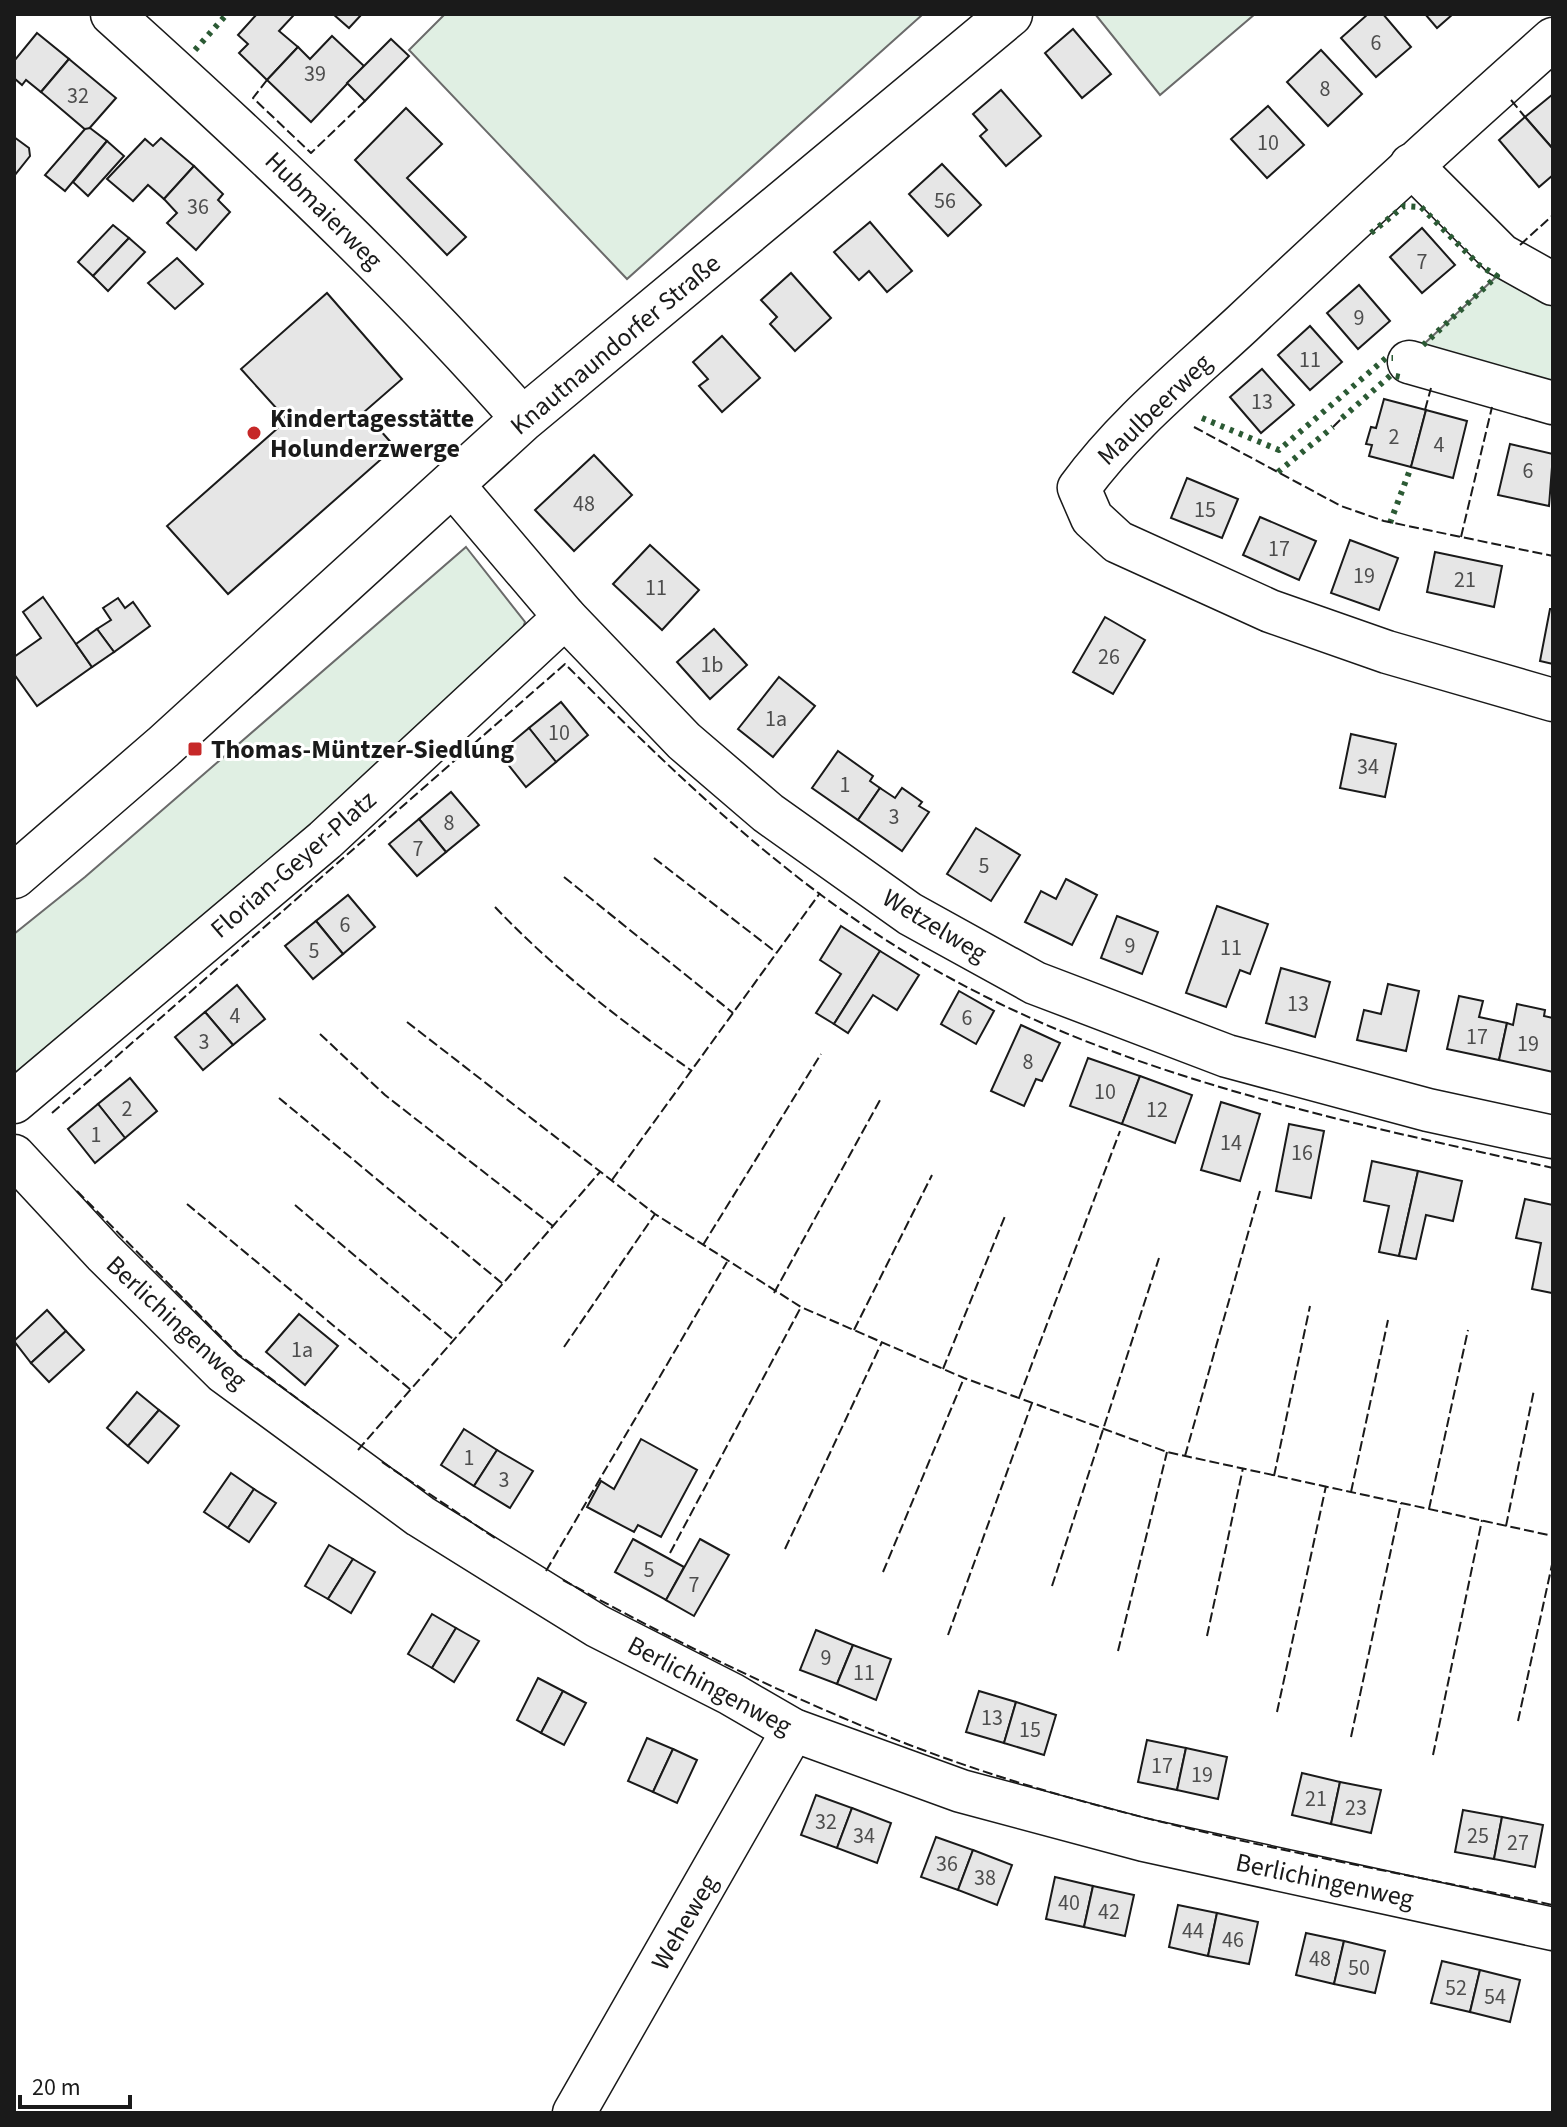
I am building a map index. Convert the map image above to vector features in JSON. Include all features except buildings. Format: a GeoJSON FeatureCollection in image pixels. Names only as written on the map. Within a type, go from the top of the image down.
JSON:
{"type":"FeatureCollection","features":[{"type":"Feature","properties":{"kind":"main road","name":"Knautnaundorfer Straße"},"geometry":{"type":"LineString","coordinates":[[14,876],[523,419],[1010,14]]}},
{"type":"Feature","properties":{"kind":"street","name":"Hubmaierweg"},"geometry":{"type":"LineString","coordinates":[[112,14],[268,154],[455,343],[523,419]]}},
{"type":"Feature","properties":{"kind":"street","name":"Maulbeerweg"},"geometry":{"type":"LineString","coordinates":[[1553,39],[1411,165],[1103,456],[1079,488],[1092,518],[1118,542],[1270,611],[1387,652],[1553,700]]}},
{"type":"Feature","properties":{"kind":"street"},"geometry":{"type":"LineString","coordinates":[[1411,165],[1501,255],[1553,284]]}},
{"type":"Feature","properties":{"kind":"street"},"geometry":{"type":"LineString","coordinates":[[1409,362],[1553,403]]}},
{"type":"Feature","properties":{"kind":"street","name":"Wetzelweg"},"geometry":{"type":"LineString","coordinates":[[453,485],[565,617],[684,741],[768,813],[910,914],[1035,983],[1227,1056],[1428,1110],[1553,1137]]}},
{"type":"Feature","properties":{"kind":"street","name":"Florian-Geyer-Platz"},"geometry":{"type":"LineString","coordinates":[[14,1102],[325,840],[565,617]]}},
{"type":"Feature","properties":{"kind":"street","name":"Berlichingenweg"},"geometry":{"type":"LineString","coordinates":[[14,1156],[104,1253],[236,1381],[420,1516],[597,1626],[731,1694],[793,1730],[961,1791],[1144,1840],[1553,1929]]}},
{"type":"Feature","properties":{"kind":"street","name":"Weheweg"},"geometry":{"type":"LineString","coordinates":[[574,2113],[793,1730]]}},
{"type":"Feature","properties":{"kind":"green space"},"geometry":{"type":"Polygon","coordinates":[[[445,14],[922,15],[627,279],[409,50],[445,14]]]}},
{"type":"Feature","properties":{"kind":"green space"},"geometry":{"type":"Polygon","coordinates":[[[1095,14],[1255,14],[1160,95],[1095,14]]]}},
{"type":"Feature","properties":{"kind":"green space"},"geometry":{"type":"Polygon","coordinates":[[[1497,276],[1553,304],[1553,396],[1410,357],[1497,276]]]}},
{"type":"Feature","properties":{"kind":"green space"},"geometry":{"type":"Polygon","coordinates":[[[466,547],[525,622],[516,648],[14,1087],[14,934],[85,877],[466,547]]]}},
{"type":"Feature","properties":{"kind":"hedge"},"geometry":{"type":"LineString","coordinates":[[195,50],[227,14]]}},
{"type":"Feature","properties":{"kind":"hedge"},"geometry":{"type":"LineString","coordinates":[[1371,233],[1404,206],[1421,207],[1479,265],[1497,276],[1420,348]]}},
{"type":"Feature","properties":{"kind":"hedge"},"geometry":{"type":"LineString","coordinates":[[1202,418],[1279,450],[1386,358],[1393,358]]}},
{"type":"Feature","properties":{"kind":"hedge"},"geometry":{"type":"LineString","coordinates":[[1342,418],[1391,375],[1400,377]]}},
{"type":"Feature","properties":{"kind":"hedge"},"geometry":{"type":"LineString","coordinates":[[1278,472],[1333,427]]}},
{"type":"Feature","properties":{"kind":"hedge"},"geometry":{"type":"LineString","coordinates":[[1390,523],[1411,467]]}},
{"type":"Feature","properties":{"kind":"fence"},"geometry":{"type":"LineString","coordinates":[[267,80],[253,98],[311,153],[365,101]]}},
{"type":"Feature","properties":{"kind":"fence"},"geometry":{"type":"LineString","coordinates":[[1511,100],[1525,117]]}},
{"type":"Feature","properties":{"kind":"fence"},"geometry":{"type":"LineString","coordinates":[[1520,245],[1553,215]]}},
{"type":"Feature","properties":{"kind":"fence"},"geometry":{"type":"LineString","coordinates":[[1425,410],[1431,388]]}},
{"type":"Feature","properties":{"kind":"fence"},"geometry":{"type":"LineString","coordinates":[[1461,537],[1492,407]]}},
{"type":"Feature","properties":{"kind":"fence"},"geometry":{"type":"LineString","coordinates":[[1333,427],[1342,418]]}},
{"type":"Feature","properties":{"kind":"fence"},"geometry":{"type":"LineString","coordinates":[[1194,427],[1341,506],[1384,521],[1553,556]]}},
{"type":"Feature","properties":{"kind":"fence"},"geometry":{"type":"LineString","coordinates":[[52,1113],[565,664],[679,775],[758,845],[842,910],[963,985],[1043,1023],[1125,1056],[1209,1084],[1294,1108],[1553,1168]]}},
{"type":"Feature","properties":{"kind":"fence"},"geometry":{"type":"LineString","coordinates":[[654,858],[777,953]]}},
{"type":"Feature","properties":{"kind":"fence"},"geometry":{"type":"LineString","coordinates":[[564,877],[733,1013]]}},
{"type":"Feature","properties":{"kind":"fence"},"geometry":{"type":"LineString","coordinates":[[612,1180],[820,893]]}},
{"type":"Feature","properties":{"kind":"fence"},"geometry":{"type":"LineString","coordinates":[[495,907],[589,994],[692,1071]]}},
{"type":"Feature","properties":{"kind":"fence"},"geometry":{"type":"LineString","coordinates":[[407,1022],[655,1214],[801,1307],[964,1378],[1167,1452],[1553,1536]]}},
{"type":"Feature","properties":{"kind":"fence"},"geometry":{"type":"LineString","coordinates":[[320,1034],[385,1095],[553,1226]]}},
{"type":"Feature","properties":{"kind":"fence"},"geometry":{"type":"LineString","coordinates":[[703,1245],[821,1054]]}},
{"type":"Feature","properties":{"kind":"fence"},"geometry":{"type":"LineString","coordinates":[[279,1098],[503,1284]]}},
{"type":"Feature","properties":{"kind":"fence"},"geometry":{"type":"LineString","coordinates":[[774,1293],[880,1100]]}},
{"type":"Feature","properties":{"kind":"fence"},"geometry":{"type":"LineString","coordinates":[[1019,1398],[1120,1131]]}},
{"type":"Feature","properties":{"kind":"fence"},"geometry":{"type":"LineString","coordinates":[[358,1450],[600,1172]]}},
{"type":"Feature","properties":{"kind":"fence"},"geometry":{"type":"LineString","coordinates":[[854,1330],[932,1175]]}},
{"type":"Feature","properties":{"kind":"fence"},"geometry":{"type":"LineString","coordinates":[[77,1191],[238,1354],[318,1414]]}},
{"type":"Feature","properties":{"kind":"fence"},"geometry":{"type":"LineString","coordinates":[[1185,1456],[1260,1191]]}},
{"type":"Feature","properties":{"kind":"fence"},"geometry":{"type":"LineString","coordinates":[[187,1204],[411,1390]]}},
{"type":"Feature","properties":{"kind":"fence"},"geometry":{"type":"LineString","coordinates":[[295,1205],[454,1340]]}},
{"type":"Feature","properties":{"kind":"fence"},"geometry":{"type":"LineString","coordinates":[[564,1347],[655,1214]]}},
{"type":"Feature","properties":{"kind":"fence"},"geometry":{"type":"LineString","coordinates":[[943,1369],[1005,1216]]}},
{"type":"Feature","properties":{"kind":"fence"},"geometry":{"type":"LineString","coordinates":[[1052,1586],[1159,1258]]}},
{"type":"Feature","properties":{"kind":"fence"},"geometry":{"type":"LineString","coordinates":[[546,1571],[727,1262]]}},
{"type":"Feature","properties":{"kind":"fence"},"geometry":{"type":"LineString","coordinates":[[1274,1476],[1310,1306]]}},
{"type":"Feature","properties":{"kind":"fence"},"geometry":{"type":"LineString","coordinates":[[670,1553],[801,1307]]}},
{"type":"Feature","properties":{"kind":"fence"},"geometry":{"type":"LineString","coordinates":[[1351,1492],[1388,1320]]}},
{"type":"Feature","properties":{"kind":"fence"},"geometry":{"type":"LineString","coordinates":[[1429,1509],[1468,1330]]}},
{"type":"Feature","properties":{"kind":"fence"},"geometry":{"type":"LineString","coordinates":[[785,1549],[882,1342]]}},
{"type":"Feature","properties":{"kind":"fence"},"geometry":{"type":"LineString","coordinates":[[883,1572],[964,1378]]}},
{"type":"Feature","properties":{"kind":"fence"},"geometry":{"type":"LineString","coordinates":[[1506,1526],[1534,1390]]}},
{"type":"Feature","properties":{"kind":"fence"},"geometry":{"type":"LineString","coordinates":[[948,1635],[1032,1403]]}},
{"type":"Feature","properties":{"kind":"fence"},"geometry":{"type":"LineString","coordinates":[[1118,1651],[1167,1452]]}},
{"type":"Feature","properties":{"kind":"fence"},"geometry":{"type":"LineString","coordinates":[[382,1462],[495,1538]]}},
{"type":"Feature","properties":{"kind":"fence"},"geometry":{"type":"LineString","coordinates":[[1207,1636],[1243,1468]]}},
{"type":"Feature","properties":{"kind":"fence"},"geometry":{"type":"LineString","coordinates":[[1277,1712],[1326,1486]]}},
{"type":"Feature","properties":{"kind":"fence"},"geometry":{"type":"LineString","coordinates":[[1351,1737],[1401,1503]]}},
{"type":"Feature","properties":{"kind":"fence"},"geometry":{"type":"LineString","coordinates":[[1433,1755],[1482,1520]]}},
{"type":"Feature","properties":{"kind":"fence"},"geometry":{"type":"LineString","coordinates":[[1518,1721],[1553,1560]]}},
{"type":"Feature","properties":{"kind":"fence"},"geometry":{"type":"LineString","coordinates":[[563,1580],[776,1688],[907,1744],[985,1772],[1145,1818],[1553,1905]]}},
{"type":"Feature","properties":{"kind":"place","name":"Kindertagesstätte Holunderzwerge"},"geometry":{"type":"Point","coordinates":[254,433]}},
{"type":"Feature","properties":{"kind":"place","name":"Thomas-Müntzer-Siedlung"},"geometry":{"type":"Point","coordinates":[195,749]}}]}
